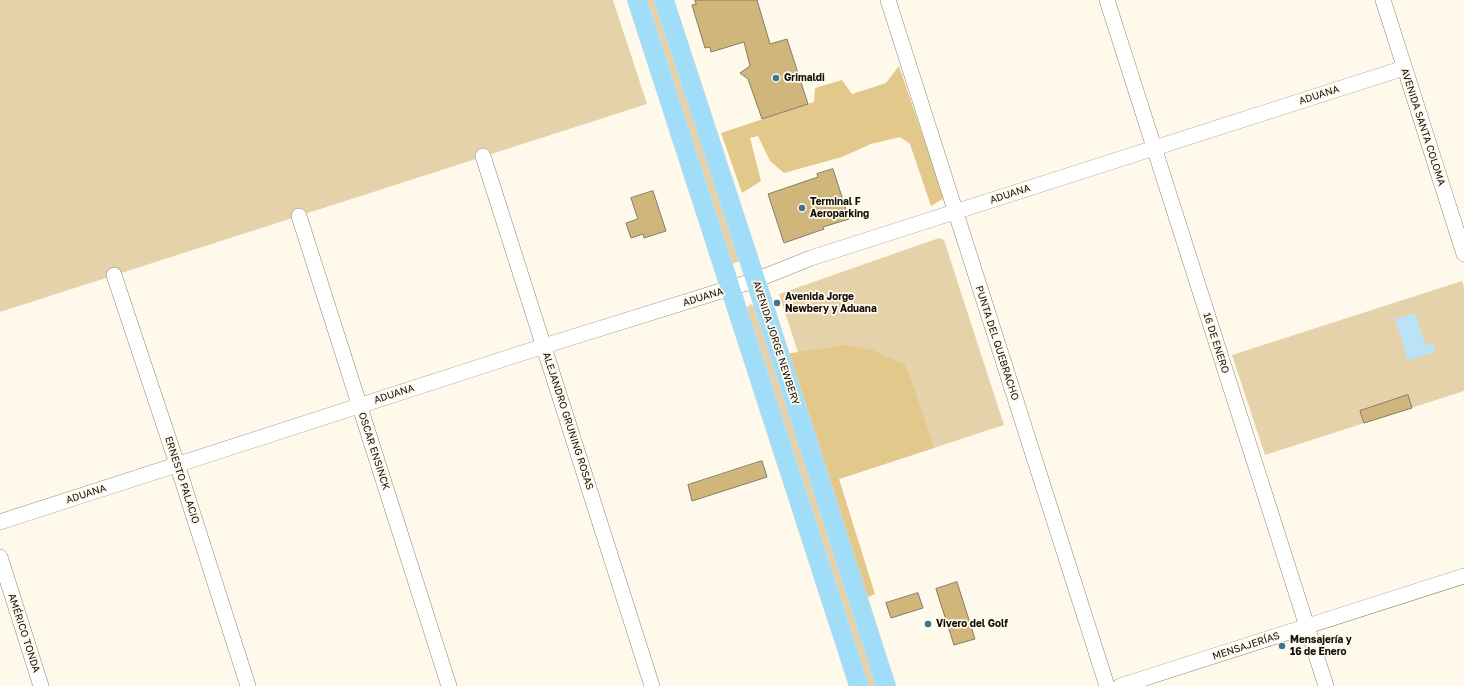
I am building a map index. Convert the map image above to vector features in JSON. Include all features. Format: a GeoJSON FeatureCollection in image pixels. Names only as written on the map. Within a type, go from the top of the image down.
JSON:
{"type":"FeatureCollection","features":[{"type":"Feature","properties":{"kind":"main road"},"geometry":{"type":"LineString","coordinates":[[637,0],[859,686]]}},
{"type":"Feature","properties":{"kind":"main road","name":"AVENIDA JORGE NEWBERY"},"geometry":{"type":"LineString","coordinates":[[664,0],[756,280],[886,686]]}},
{"type":"Feature","properties":{"kind":"street","name":"PUNTA DEL QUEBRACHO"},"geometry":{"type":"LineString","coordinates":[[888,0],[1107,686]]}},
{"type":"Feature","properties":{"kind":"street","name":"16 DE ENERO"},"geometry":{"type":"LineString","coordinates":[[1107,0],[1326,686]]}},
{"type":"Feature","properties":{"kind":"street","name":"AVENIDA SANTA COLOMA"},"geometry":{"type":"LineString","coordinates":[[1383,0],[1464,254]]}},
{"type":"Feature","properties":{"kind":"street","name":"ADUANA"},"geometry":{"type":"LineString","coordinates":[[0,522],[359,405],[756,280],[811,258],[1404,68]]}},
{"type":"Feature","properties":{"kind":"street","name":"ALEJANDRO GRUNING ROSAS"},"geometry":{"type":"LineString","coordinates":[[483,156],[652,686]]}},
{"type":"Feature","properties":{"kind":"street","name":"OSCAR ENSINCK"},"geometry":{"type":"LineString","coordinates":[[299,216],[449,686]]}},
{"type":"Feature","properties":{"kind":"street","name":"ERNESTO PALACIO"},"geometry":{"type":"LineString","coordinates":[[114,275],[177,464],[248,686]]}},
{"type":"Feature","properties":{"kind":"street","name":"AMÉRICO TONDA"},"geometry":{"type":"LineString","coordinates":[[0,557],[41,686]]}},
{"type":"Feature","properties":{"kind":"street","name":"MENSAJERÍAS"},"geometry":{"type":"LineString","coordinates":[[1120,686],[1464,576]]}},
{"type":"Feature","properties":{"kind":"shaded area"},"geometry":{"type":"Polygon","coordinates":[[[0,0],[613,0],[647,104],[0,312],[0,0]]]}},
{"type":"Feature","properties":{"kind":"shaded area"},"geometry":{"type":"Polygon","coordinates":[[[645,0],[657,0],[740,259],[738,262],[732,264],[645,0]]]}},
{"type":"Feature","properties":{"kind":"shaded area"},"geometry":{"type":"Polygon","coordinates":[[[899,66],[944,198],[931,206],[910,144],[900,137],[871,144],[842,157],[784,173],[770,161],[758,136],[750,138],[761,181],[742,193],[721,133],[814,102],[815,88],[842,80],[852,94],[886,83],[899,66]]]}},
{"type":"Feature","properties":{"kind":"shaded area"},"geometry":{"type":"Polygon","coordinates":[[[939,238],[944,240],[1004,425],[839,479],[779,294],[939,238]]]}},
{"type":"Feature","properties":{"kind":"shaded area"},"geometry":{"type":"Polygon","coordinates":[[[1462,281],[1464,287],[1464,391],[1265,455],[1232,355],[1462,281]]]}},
{"type":"Feature","properties":{"kind":"shaded area"},"geometry":{"type":"Polygon","coordinates":[[[751,304],[755,307],[878,686],[865,686],[745,310],[751,304]]]}},
{"type":"Feature","properties":{"kind":"shaded area"},"geometry":{"type":"Polygon","coordinates":[[[845,345],[870,349],[905,365],[934,448],[839,479],[875,594],[864,599],[785,354],[845,345]]]}},
{"type":"Feature","properties":{"kind":"water"},"geometry":{"type":"Polygon","coordinates":[[[1415,313],[1425,345],[1432,343],[1435,352],[1408,360],[1395,319],[1415,313]]]}},
{"type":"Feature","properties":{"kind":"building"},"geometry":{"type":"Polygon","coordinates":[[[695,0],[757,0],[770,44],[787,39],[808,104],[762,119],[748,79],[740,73],[750,66],[744,42],[711,52],[710,47],[705,48],[692,5],[696,4],[695,0]]]}},
{"type":"Feature","properties":{"kind":"building"},"geometry":{"type":"Polygon","coordinates":[[[833,169],[849,219],[823,227],[824,229],[784,243],[768,194],[818,177],[817,174],[833,169]]]}},
{"type":"Feature","properties":{"kind":"building"},"geometry":{"type":"Polygon","coordinates":[[[653,191],[666,231],[644,238],[643,234],[631,238],[626,223],[638,219],[631,198],[653,191]]]}},
{"type":"Feature","properties":{"kind":"building"},"geometry":{"type":"Polygon","coordinates":[[[1408,395],[1412,408],[1364,423],[1360,411],[1408,395]]]}},
{"type":"Feature","properties":{"kind":"building"},"geometry":{"type":"Polygon","coordinates":[[[762,461],[767,477],[692,501],[688,485],[762,461]]]}},
{"type":"Feature","properties":{"kind":"building"},"geometry":{"type":"Polygon","coordinates":[[[957,582],[975,639],[954,645],[936,589],[957,582]]]}},
{"type":"Feature","properties":{"kind":"building"},"geometry":{"type":"Polygon","coordinates":[[[918,593],[923,608],[891,618],[886,603],[918,593]]]}},
{"type":"Feature","properties":{"kind":"place","name":"Grimaldi"},"geometry":{"type":"Point","coordinates":[776,78]}},
{"type":"Feature","properties":{"kind":"place","name":"Terminal F Aeroparking"},"geometry":{"type":"Point","coordinates":[802,208]}},
{"type":"Feature","properties":{"kind":"place","name":"Avenida Jorge Newbery y Aduana"},"geometry":{"type":"Point","coordinates":[777,303]}},
{"type":"Feature","properties":{"kind":"place","name":"Vivero del Golf"},"geometry":{"type":"Point","coordinates":[928,624]}},
{"type":"Feature","properties":{"kind":"place","name":"Mensajería y 16 de Enero"},"geometry":{"type":"Point","coordinates":[1282,646]}}]}
